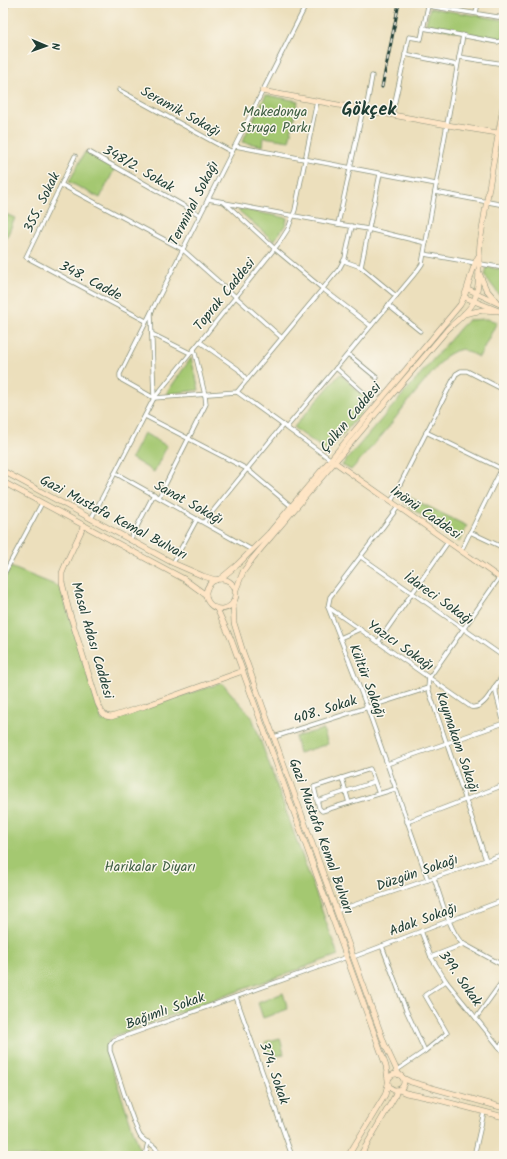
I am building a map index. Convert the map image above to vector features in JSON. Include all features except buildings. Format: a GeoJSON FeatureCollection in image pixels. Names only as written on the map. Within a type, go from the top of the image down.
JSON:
{"type":"FeatureCollection","features":[{"type":"Feature","properties":{"kind":"highway"},"geometry":{"type":"LineString","coordinates":[[3,10],[6,3]]}},
{"type":"Feature","properties":{"kind":"main road"},"geometry":{"type":"LineString","coordinates":[[262,91],[501,134]]}},
{"type":"Feature","properties":{"kind":"main road","name":"Çalkın Caddesi"},"geometry":{"type":"LineString","coordinates":[[235,592],[243,572],[450,317],[464,297],[477,263],[486,202],[501,134],[504,101]]}},
{"type":"Feature","properties":{"kind":"main road","name":"Çalkın Caddesi"},"geometry":{"type":"LineString","coordinates":[[477,263],[486,289],[497,302]]}},
{"type":"Feature","properties":{"kind":"main road","name":"Çalkın Caddesi"},"geometry":{"type":"LineString","coordinates":[[218,579],[237,565],[252,550],[447,330],[463,315],[474,301],[479,272]]}},
{"type":"Feature","properties":{"kind":"main road"},"geometry":{"type":"LineString","coordinates":[[468,289],[504,306]]}},
{"type":"Feature","properties":{"kind":"main road"},"geometry":{"type":"LineString","coordinates":[[464,297],[503,312]]}},
{"type":"Feature","properties":{"kind":"main road"},"geometry":{"type":"LineString","coordinates":[[463,315],[483,310],[503,312]]}},
{"type":"Feature","properties":{"kind":"main road","name":"İnönü Caddesi"},"geometry":{"type":"LineString","coordinates":[[332,461],[502,580]]}},
{"type":"Feature","properties":{"kind":"main road","name":"Gazi Mustafa Kemal Bulvarı"},"geometry":{"type":"LineString","coordinates":[[3,471],[173,563],[203,576],[218,579]]}},
{"type":"Feature","properties":{"kind":"main road","name":"Gazi Mustafa Kemal Bulvarı"},"geometry":{"type":"LineString","coordinates":[[3,482],[184,579],[206,595]]}},
{"type":"Feature","properties":{"kind":"main road","name":"Masal Adası Caddesi"},"geometry":{"type":"LineString","coordinates":[[84,525],[62,573],[62,582],[69,611],[98,704],[106,716],[111,717],[145,706],[243,671]]}},
{"type":"Feature","properties":{"kind":"main road"},"geometry":{"type":"LineString","coordinates":[[218,579],[228,581],[232,584],[235,592],[233,601],[226,608],[217,608],[210,604],[206,595],[208,585],[218,579]]}},
{"type":"Feature","properties":{"kind":"main road","name":"Gazi Mustafa Kemal Bulvarı"},"geometry":{"type":"LineString","coordinates":[[233,601],[234,623],[336,911],[386,1066],[388,1082]]}},
{"type":"Feature","properties":{"kind":"main road","name":"Gazi Mustafa Kemal Bulvarı"},"geometry":{"type":"LineString","coordinates":[[217,608],[231,639],[350,957],[385,1045],[400,1074]]}},
{"type":"Feature","properties":{"kind":"main road"},"geometry":{"type":"LineString","coordinates":[[360,1156],[398,1090],[404,1085],[400,1074]]}},
{"type":"Feature","properties":{"kind":"main road"},"geometry":{"type":"LineString","coordinates":[[348,1156],[385,1095],[388,1082],[393,1075],[400,1074],[411,1082],[504,1108]]}},
{"type":"Feature","properties":{"kind":"main road"},"geometry":{"type":"LineString","coordinates":[[388,1082],[392,1089],[504,1117]]}},
{"type":"Feature","properties":{"kind":"street","name":"Terminal Sokağı"},"geometry":{"type":"LineString","coordinates":[[154,398],[120,377],[120,374],[307,3]]}},
{"type":"Feature","properties":{"kind":"street"},"geometry":{"type":"LineString","coordinates":[[476,13],[478,3]]}},
{"type":"Feature","properties":{"kind":"street"},"geometry":{"type":"LineString","coordinates":[[392,115],[409,37],[421,39],[427,4],[504,18]]}},
{"type":"Feature","properties":{"kind":"street"},"geometry":{"type":"LineString","coordinates":[[423,28],[497,42],[504,40]]}},
{"type":"Feature","properties":{"kind":"street"},"geometry":{"type":"LineString","coordinates":[[286,428],[419,269],[424,254],[463,36]]}},
{"type":"Feature","properties":{"kind":"street"},"geometry":{"type":"LineString","coordinates":[[405,54],[457,65]]}},
{"type":"Feature","properties":{"kind":"street"},"geometry":{"type":"LineString","coordinates":[[459,57],[504,64]]}},
{"type":"Feature","properties":{"kind":"street"},"geometry":{"type":"LineString","coordinates":[[338,224],[372,76]]}},
{"type":"Feature","properties":{"kind":"street","name":"Seramik Sokağı"},"geometry":{"type":"LineString","coordinates":[[119,90],[232,152]]}},
{"type":"Feature","properties":{"kind":"street","name":"Toprak Caddesi"},"geometry":{"type":"LineString","coordinates":[[159,497],[206,404],[194,349],[287,232],[293,216],[317,101]]}},
{"type":"Feature","properties":{"kind":"street"},"geometry":{"type":"LineString","coordinates":[[234,146],[436,184]]}},
{"type":"Feature","properties":{"kind":"street","name":"348/2. Sokak"},"geometry":{"type":"LineString","coordinates":[[89,152],[200,214]]}},
{"type":"Feature","properties":{"kind":"street","name":"355. Sokak"},"geometry":{"type":"LineString","coordinates":[[26,257],[75,156]]}},
{"type":"Feature","properties":{"kind":"street"},"geometry":{"type":"LineString","coordinates":[[361,267],[380,174]]}},
{"type":"Feature","properties":{"kind":"street"},"geometry":{"type":"LineString","coordinates":[[62,185],[182,249],[282,338]]}},
{"type":"Feature","properties":{"kind":"street"},"geometry":{"type":"LineString","coordinates":[[435,192],[504,205]]}},
{"type":"Feature","properties":{"kind":"street"},"geometry":{"type":"LineString","coordinates":[[208,199],[368,229],[426,243]]}},
{"type":"Feature","properties":{"kind":"street"},"geometry":{"type":"LineString","coordinates":[[224,202],[275,249],[371,326]]}},
{"type":"Feature","properties":{"kind":"street"},"geometry":{"type":"LineString","coordinates":[[237,392],[339,269],[344,261],[352,226]]}},
{"type":"Feature","properties":{"kind":"street"},"geometry":{"type":"LineString","coordinates":[[424,254],[504,268]]}},
{"type":"Feature","properties":{"kind":"street","name":"348. Cadde"},"geometry":{"type":"LineString","coordinates":[[26,257],[146,322]]}},
{"type":"Feature","properties":{"kind":"street"},"geometry":{"type":"LineString","coordinates":[[344,261],[361,267],[396,296]]}},
{"type":"Feature","properties":{"kind":"street"},"geometry":{"type":"LineString","coordinates":[[388,305],[420,331]]}},
{"type":"Feature","properties":{"kind":"street"},"geometry":{"type":"LineString","coordinates":[[151,312],[154,398]]}},
{"type":"Feature","properties":{"kind":"street"},"geometry":{"type":"LineString","coordinates":[[152,334],[190,353]]}},
{"type":"Feature","properties":{"kind":"street"},"geometry":{"type":"LineString","coordinates":[[200,342],[238,370],[246,380]]}},
{"type":"Feature","properties":{"kind":"street"},"geometry":{"type":"LineString","coordinates":[[91,519],[154,398],[194,349]]}},
{"type":"Feature","properties":{"kind":"street"},"geometry":{"type":"LineString","coordinates":[[348,354],[377,378]]}},
{"type":"Feature","properties":{"kind":"street"},"geometry":{"type":"LineString","coordinates":[[336,368],[364,393]]}},
{"type":"Feature","properties":{"kind":"street"},"geometry":{"type":"LineString","coordinates":[[391,502],[455,375],[461,371],[467,371],[504,390]]}},
{"type":"Feature","properties":{"kind":"street"},"geometry":{"type":"LineString","coordinates":[[154,398],[237,392],[332,461]]}},
{"type":"Feature","properties":{"kind":"street"},"geometry":{"type":"LineString","coordinates":[[145,416],[247,469],[291,506]]}},
{"type":"Feature","properties":{"kind":"street"},"geometry":{"type":"LineString","coordinates":[[204,522],[282,425]]}},
{"type":"Feature","properties":{"kind":"street"},"geometry":{"type":"LineString","coordinates":[[426,432],[503,470]]}},
{"type":"Feature","properties":{"kind":"street"},"geometry":{"type":"LineString","coordinates":[[461,551],[503,470],[504,464]]}},
{"type":"Feature","properties":{"kind":"street","name":"Sanat Sokağı"},"geometry":{"type":"LineString","coordinates":[[115,473],[252,550]]}},
{"type":"Feature","properties":{"kind":"street"},"geometry":{"type":"LineString","coordinates":[[130,540],[154,494]]}},
{"type":"Feature","properties":{"kind":"street"},"geometry":{"type":"LineString","coordinates":[[3,576],[42,503]]}},
{"type":"Feature","properties":{"kind":"street"},"geometry":{"type":"LineString","coordinates":[[328,606],[330,597],[398,507]]}},
{"type":"Feature","properties":{"kind":"street"},"geometry":{"type":"LineString","coordinates":[[173,563],[197,519]]}},
{"type":"Feature","properties":{"kind":"street"},"geometry":{"type":"LineString","coordinates":[[470,532],[504,548]]}},
{"type":"Feature","properties":{"kind":"street"},"geometry":{"type":"LineString","coordinates":[[378,642],[448,542]]}},
{"type":"Feature","properties":{"kind":"street","name":"İdareci Sokağı"},"geometry":{"type":"LineString","coordinates":[[361,557],[504,658]]}},
{"type":"Feature","properties":{"kind":"street","name":"Kaymakam Sokağı"},"geometry":{"type":"LineString","coordinates":[[486,860],[428,688],[429,678],[463,629],[502,580]]}},
{"type":"Feature","properties":{"kind":"street","name":"Yazıcı Sokağı"},"geometry":{"type":"LineString","coordinates":[[328,606],[472,708],[482,704],[496,685]]}},
{"type":"Feature","properties":{"kind":"street","name":"Kültür Sokağı"},"geometry":{"type":"LineString","coordinates":[[328,606],[368,707],[395,790],[428,880]]}},
{"type":"Feature","properties":{"kind":"street"},"geometry":{"type":"LineString","coordinates":[[340,638],[360,629]]}},
{"type":"Feature","properties":{"kind":"street"},"geometry":{"type":"LineString","coordinates":[[387,764],[504,723],[496,699],[496,685],[504,674]]}},
{"type":"Feature","properties":{"kind":"street","name":"408. Sokak"},"geometry":{"type":"LineString","coordinates":[[274,737],[428,688]]}},
{"type":"Feature","properties":{"kind":"street"},"geometry":{"type":"LineString","coordinates":[[379,794],[370,769],[314,787],[319,808],[322,811],[395,790]]}},
{"type":"Feature","properties":{"kind":"street"},"geometry":{"type":"LineString","coordinates":[[342,778],[349,803]]}},
{"type":"Feature","properties":{"kind":"street"},"geometry":{"type":"LineString","coordinates":[[317,801],[374,782]]}},
{"type":"Feature","properties":{"kind":"street"},"geometry":{"type":"LineString","coordinates":[[407,822],[504,785]]}},
{"type":"Feature","properties":{"kind":"street","name":"Düzgün Sokağı"},"geometry":{"type":"LineString","coordinates":[[336,911],[504,854]]}},
{"type":"Feature","properties":{"kind":"street"},"geometry":{"type":"LineString","coordinates":[[434,878],[449,921],[457,938],[464,944],[504,966]]}},
{"type":"Feature","properties":{"kind":"street","name":"Adak Sokağı"},"geometry":{"type":"LineString","coordinates":[[350,957],[503,902]]}},
{"type":"Feature","properties":{"kind":"street","name":"399. Sokak"},"geometry":{"type":"LineString","coordinates":[[421,931],[432,957],[446,981],[504,1053]]}},
{"type":"Feature","properties":{"kind":"street"},"geometry":{"type":"LineString","coordinates":[[432,957],[464,944]]}},
{"type":"Feature","properties":{"kind":"street"},"geometry":{"type":"LineString","coordinates":[[382,946],[406,1010],[425,1051]]}},
{"type":"Feature","properties":{"kind":"street","name":"Bağımlı Sokak"},"geometry":{"type":"LineString","coordinates":[[159,1156],[158,1151],[140,1136],[110,1051],[110,1045],[114,1040],[350,957]]}},
{"type":"Feature","properties":{"kind":"street"},"geometry":{"type":"LineString","coordinates":[[476,1018],[504,979]]}},
{"type":"Feature","properties":{"kind":"street"},"geometry":{"type":"LineString","coordinates":[[400,1074],[447,1033],[424,995],[446,981]]}},
{"type":"Feature","properties":{"kind":"street","name":"374. Sokak"},"geometry":{"type":"LineString","coordinates":[[236,997],[292,1156]]}},
{"type":"Feature","properties":{"kind":"street"},"geometry":{"type":"LineString","coordinates":[[499,1047],[504,1042]]}},
{"type":"Feature","properties":{"kind":"street"},"geometry":{"type":"LineString","coordinates":[[474,1156],[484,1112]]}},
{"type":"Feature","properties":{"kind":"street"},"geometry":{"type":"LineString","coordinates":[[145,1156],[148,1142]]}},
{"type":"Feature","properties":{"kind":"green space"},"geometry":{"type":"Polygon","coordinates":[[[430,8],[504,20],[504,38],[497,39],[429,26],[426,23],[430,8]]]}},
{"type":"Feature","properties":{"kind":"green space","name":"Makedonya Struga Parkı"},"geometry":{"type":"Polygon","coordinates":[[[266,95],[298,101],[289,141],[264,137],[263,146],[242,142],[266,95]]]}},
{"type":"Feature","properties":{"kind":"green space"},"geometry":{"type":"Polygon","coordinates":[[[85,152],[115,168],[100,198],[69,182],[85,152]]]}},
{"type":"Feature","properties":{"kind":"green space"},"geometry":{"type":"Polygon","coordinates":[[[241,209],[287,218],[286,224],[274,241],[238,210],[241,209]]]}},
{"type":"Feature","properties":{"kind":"green space"},"geometry":{"type":"Polygon","coordinates":[[[3,213],[15,218],[3,246],[3,213]]]}},
{"type":"Feature","properties":{"kind":"green space"},"geometry":{"type":"Polygon","coordinates":[[[487,267],[504,270],[504,301],[485,276],[487,267]]]}},
{"type":"Feature","properties":{"kind":"green space"},"geometry":{"type":"Polygon","coordinates":[[[487,319],[497,322],[479,357],[462,349],[446,356],[384,433],[351,470],[342,465],[462,326],[468,320],[487,319]]]}},
{"type":"Feature","properties":{"kind":"green space"},"geometry":{"type":"Polygon","coordinates":[[[191,358],[199,390],[166,394],[191,358]]]}},
{"type":"Feature","properties":{"kind":"green space"},"geometry":{"type":"Polygon","coordinates":[[[340,374],[370,402],[328,452],[294,428],[340,374]]]}},
{"type":"Feature","properties":{"kind":"green space"},"geometry":{"type":"Polygon","coordinates":[[[144,433],[167,446],[154,472],[131,458],[144,433]]]}},
{"type":"Feature","properties":{"kind":"green space"},"geometry":{"type":"Polygon","coordinates":[[[407,496],[467,526],[459,542],[404,503],[407,496]]]}},
{"type":"Feature","properties":{"kind":"green space","name":"Harikalar Diyarı"},"geometry":{"type":"Polygon","coordinates":[[[3,564],[60,587],[102,721],[222,683],[252,717],[338,955],[112,1038],[107,1046],[107,1054],[142,1156],[3,1156],[3,564]]]}},
{"type":"Feature","properties":{"kind":"green space"},"geometry":{"type":"Polygon","coordinates":[[[323,729],[328,744],[299,753],[295,737],[323,729]]]}},
{"type":"Feature","properties":{"kind":"green space"},"geometry":{"type":"Polygon","coordinates":[[[283,993],[288,1009],[263,1018],[258,1003],[283,993]]]}},
{"type":"Feature","properties":{"kind":"green space"},"geometry":{"type":"Polygon","coordinates":[[[280,1038],[284,1054],[270,1058],[265,1042],[280,1038]]]}},
{"type":"Feature","properties":{"kind":"railway"},"geometry":{"type":"LineString","coordinates":[[382,87],[399,3]]}},
{"type":"Feature","properties":{"kind":"district","name":"Gökçek"},"geometry":{"type":"Point","coordinates":[369,109]}}]}
